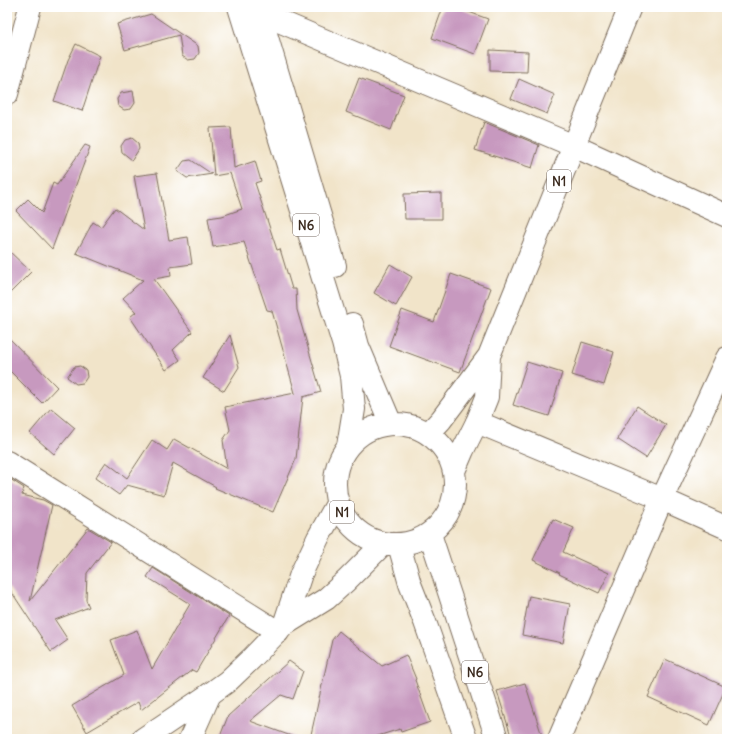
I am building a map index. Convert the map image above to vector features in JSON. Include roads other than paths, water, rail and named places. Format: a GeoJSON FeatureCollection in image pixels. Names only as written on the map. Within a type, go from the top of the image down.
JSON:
{"type":"FeatureCollection","features":[{"type":"Feature","properties":{"kind":"main road"},"geometry":{"type":"LineString","coordinates":[[7,94],[30,7]]}},
{"type":"Feature","properties":{"kind":"main road","name":"N6"},"geometry":{"type":"LineString","coordinates":[[239,7],[340,335],[351,376],[354,409],[348,446]]}},
{"type":"Feature","properties":{"kind":"main road","name":"N1"},"geometry":{"type":"LineString","coordinates":[[428,434],[441,420],[490,356],[630,7]]}},
{"type":"Feature","properties":{"kind":"main road"},"geometry":{"type":"LineString","coordinates":[[259,10],[574,146],[727,216]]}},
{"type":"Feature","properties":{"kind":"main road","name":"N6"},"geometry":{"type":"LineString","coordinates":[[259,10],[358,346],[391,424]]}},
{"type":"Feature","properties":{"kind":"main road","name":"N1"},"geometry":{"type":"LineString","coordinates":[[454,471],[487,397],[490,356]]}},
{"type":"Feature","properties":{"kind":"main road"},"geometry":{"type":"LineString","coordinates":[[559,739],[662,499],[727,358]]}},
{"type":"Feature","properties":{"kind":"main road"},"geometry":{"type":"LineString","coordinates":[[477,422],[662,499],[727,528]]}},
{"type":"Feature","properties":{"kind":"main road","name":"N1"},"geometry":{"type":"LineString","coordinates":[[391,424],[410,426],[428,434],[440,444],[449,457],[454,471],[455,495],[446,517],[430,534],[420,540],[410,543],[391,544],[368,538],[356,530],[347,520],[338,502],[335,483],[338,464],[348,446],[360,435],[375,427],[391,424]]}},
{"type":"Feature","properties":{"kind":"main road"},"geometry":{"type":"LineString","coordinates":[[7,462],[281,628]]}},
{"type":"Feature","properties":{"kind":"main road","name":"N1"},"geometry":{"type":"LineString","coordinates":[[281,628],[301,574],[318,538],[338,502]]}},
{"type":"Feature","properties":{"kind":"main road","name":"N6"},"geometry":{"type":"LineString","coordinates":[[430,534],[497,739]]}},
{"type":"Feature","properties":{"kind":"main road","name":"N6"},"geometry":{"type":"LineString","coordinates":[[391,544],[410,584],[425,622],[466,739]]}},
{"type":"Feature","properties":{"kind":"main road","name":"N1"},"geometry":{"type":"LineString","coordinates":[[143,739],[228,681],[251,660],[281,628],[326,599],[391,544]]}},
{"type":"Feature","properties":{"kind":"main road"},"geometry":{"type":"LineString","coordinates":[[190,739],[210,694]]}}]}
